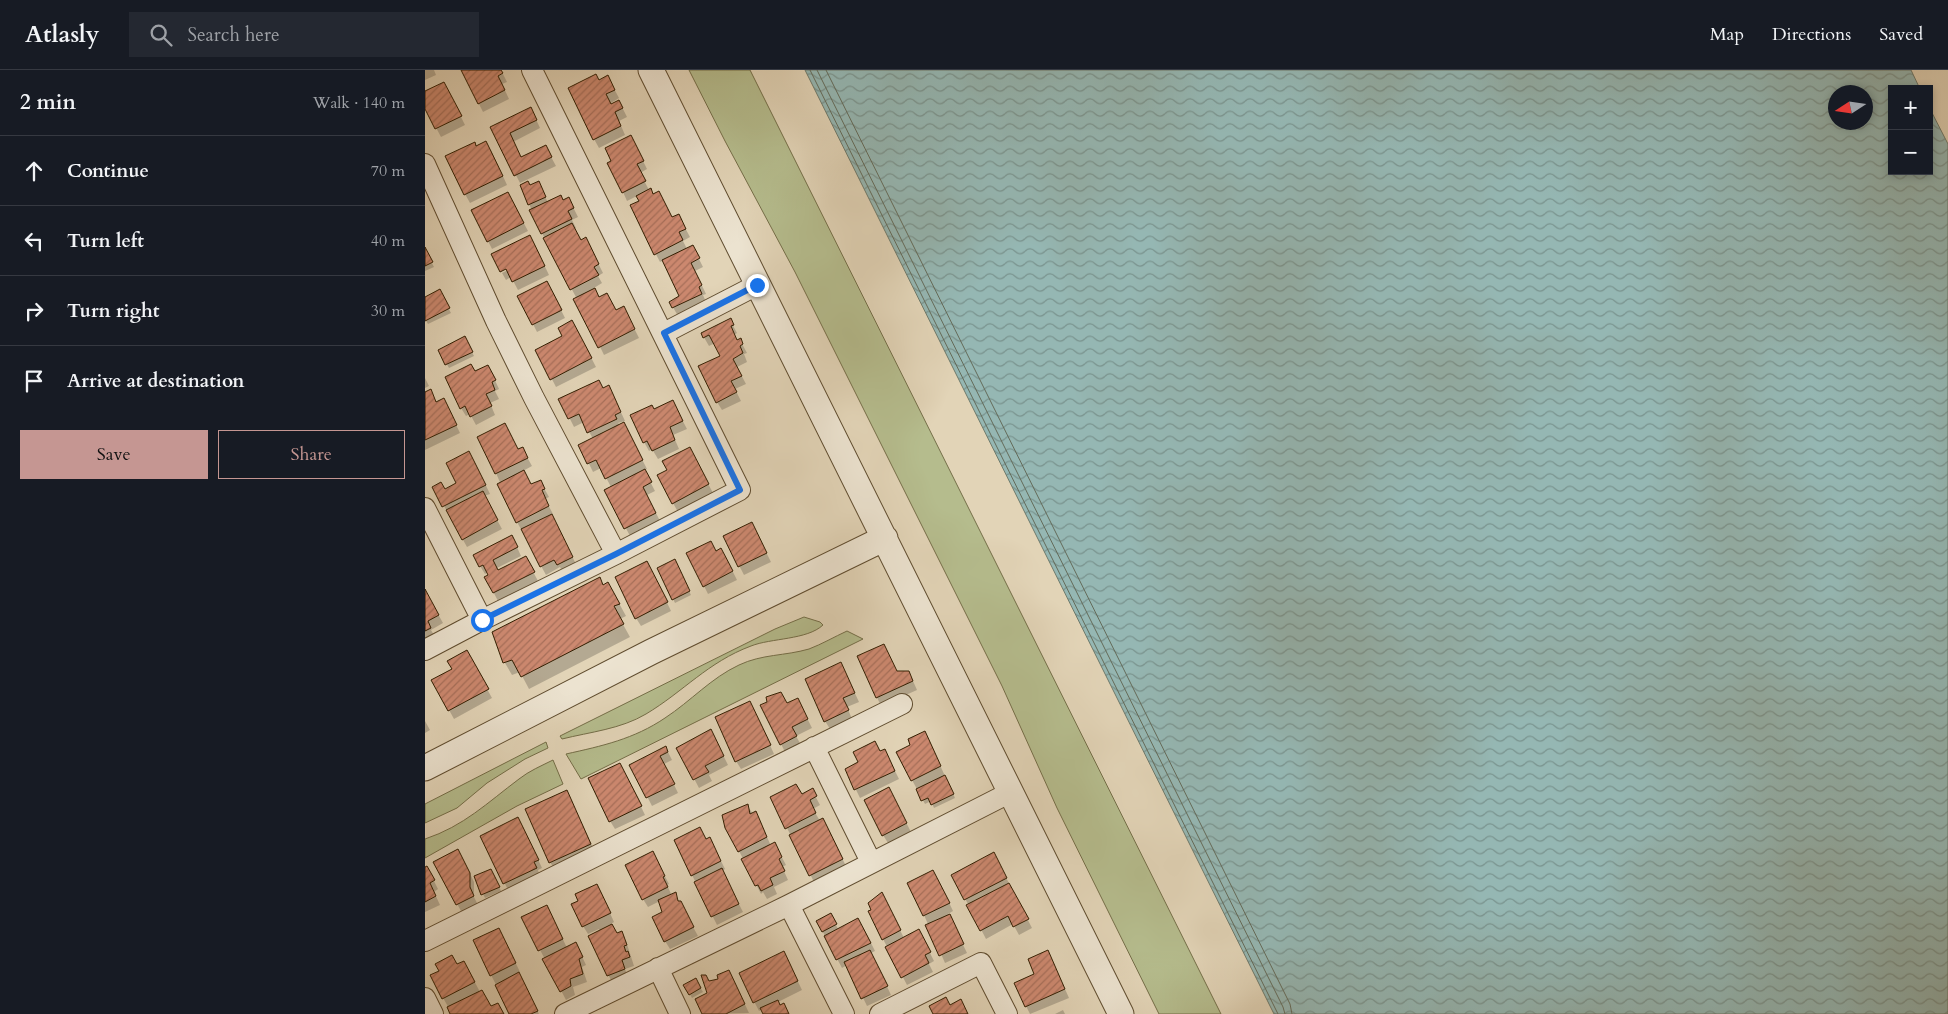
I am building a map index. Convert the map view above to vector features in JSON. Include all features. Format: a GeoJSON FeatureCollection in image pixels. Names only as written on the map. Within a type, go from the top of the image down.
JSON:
{"type":"FeatureCollection","features":[{"type":"Feature","properties":{"kind":"street"},"geometry":{"type":"LineString","coordinates":[[425,650],[740,490],[664,333],[532,70]]}},
{"type":"Feature","properties":{"kind":"street"},"geometry":{"type":"LineString","coordinates":[[651,70],[1121,1014]]}},
{"type":"Feature","properties":{"kind":"street"},"geometry":{"type":"LineString","coordinates":[[425,164],[505,338],[616,554]]}},
{"type":"Feature","properties":{"kind":"street"},"geometry":{"type":"LineString","coordinates":[[664,333],[757,285]]}},
{"type":"Feature","properties":{"kind":"street"},"geometry":{"type":"LineString","coordinates":[[425,508],[482,620]]}},
{"type":"Feature","properties":{"kind":"street"},"geometry":{"type":"LineString","coordinates":[[425,768],[651,652],[885,538]]}},
{"type":"Feature","properties":{"kind":"street"},"geometry":{"type":"LineString","coordinates":[[425,941],[902,704]]}},
{"type":"Feature","properties":{"kind":"street"},"geometry":{"type":"LineString","coordinates":[[814,747],[871,862]]}},
{"type":"Feature","properties":{"kind":"street"},"geometry":{"type":"LineString","coordinates":[[565,1014],[789,905],[1011,792]]}},
{"type":"Feature","properties":{"kind":"street"},"geometry":{"type":"LineString","coordinates":[[789,905],[844,1014]]}},
{"type":"Feature","properties":{"kind":"street"},"geometry":{"type":"LineString","coordinates":[[880,1014],[981,963],[1007,1014]]}},
{"type":"Feature","properties":{"kind":"street"},"geometry":{"type":"LineString","coordinates":[[658,968],[680,1014]]}},
{"type":"Feature","properties":{"kind":"street"},"geometry":{"type":"LineString","coordinates":[[425,998],[433,1014]]}},
{"type":"Feature","properties":{"kind":"green space"},"geometry":{"type":"Polygon","coordinates":[[[689,70],[750,70],[1221,1014],[1159,1014],[1057,808],[1002,686],[795,272],[689,70]]]}},
{"type":"Feature","properties":{"kind":"green space"},"geometry":{"type":"Polygon","coordinates":[[[804,617],[820,622],[823,625],[816,630],[798,636],[759,643],[722,660],[646,714],[636,719],[616,727],[594,732],[562,739],[560,736],[775,629],[804,617]]]}},
{"type":"Feature","properties":{"kind":"green space"},"geometry":{"type":"Polygon","coordinates":[[[847,631],[863,639],[581,779],[566,754],[605,745],[642,731],[665,718],[719,676],[748,661],[809,649],[847,631]]]}},
{"type":"Feature","properties":{"kind":"green space"},"geometry":{"type":"Polygon","coordinates":[[[546,742],[548,748],[525,759],[487,783],[457,808],[425,823],[425,804],[546,742]]]}},
{"type":"Feature","properties":{"kind":"green space"},"geometry":{"type":"Polygon","coordinates":[[[553,760],[563,784],[517,806],[425,858],[425,839],[452,828],[523,776],[553,760]]]}},
{"type":"Feature","properties":{"kind":"water"},"geometry":{"type":"Polygon","coordinates":[[[805,70],[1911,70],[1918,85],[1888,85],[1888,175],[1933,175],[1933,115],[1948,144],[1948,1014],[1274,1014],[805,70]]]}},
{"type":"Feature","properties":{"kind":"building"},"geometry":{"type":"Polygon","coordinates":[[[461,70],[501,70],[503,73],[498,76],[505,90],[478,104],[461,70]]]}},
{"type":"Feature","properties":{"kind":"building"},"geometry":{"type":"Polygon","coordinates":[[[596,74],[599,80],[608,75],[615,90],[606,94],[611,104],[619,100],[623,108],[615,112],[621,126],[593,140],[568,88],[596,74]]]}},
{"type":"Feature","properties":{"kind":"building"},"geometry":{"type":"Polygon","coordinates":[[[444,82],[462,116],[435,129],[425,109],[425,91],[444,82]]]}},
{"type":"Feature","properties":{"kind":"building"},"geometry":{"type":"Polygon","coordinates":[[[531,107],[537,120],[510,133],[521,157],[546,145],[552,157],[514,176],[490,127],[531,107]]]}},
{"type":"Feature","properties":{"kind":"building"},"geometry":{"type":"Polygon","coordinates":[[[631,135],[644,161],[637,164],[646,181],[622,193],[607,163],[611,161],[605,148],[631,135]]]}},
{"type":"Feature","properties":{"kind":"building"},"geometry":{"type":"Polygon","coordinates":[[[486,141],[503,176],[464,195],[445,156],[475,142],[476,146],[486,141]]]}},
{"type":"Feature","properties":{"kind":"building"},"geometry":{"type":"Polygon","coordinates":[[[528,181],[530,185],[539,181],[546,197],[528,205],[520,185],[528,181]]]}},
{"type":"Feature","properties":{"kind":"building"},"geometry":{"type":"Polygon","coordinates":[[[651,188],[653,194],[659,191],[672,217],[679,214],[686,229],[679,232],[683,240],[654,255],[630,205],[639,201],[636,196],[651,188]]]}},
{"type":"Feature","properties":{"kind":"building"},"geometry":{"type":"Polygon","coordinates":[[[508,192],[524,223],[487,242],[471,210],[508,192]]]}},
{"type":"Feature","properties":{"kind":"building"},"geometry":{"type":"Polygon","coordinates":[[[561,195],[563,200],[569,197],[574,208],[568,211],[572,219],[541,234],[529,210],[561,195]]]}},
{"type":"Feature","properties":{"kind":"building"},"geometry":{"type":"Polygon","coordinates":[[[572,223],[581,240],[586,237],[599,264],[594,267],[599,275],[570,290],[543,238],[572,223]]]}},
{"type":"Feature","properties":{"kind":"building"},"geometry":{"type":"Polygon","coordinates":[[[530,235],[545,266],[512,282],[506,269],[500,272],[491,254],[530,235]]]}},
{"type":"Feature","properties":{"kind":"building"},"geometry":{"type":"Polygon","coordinates":[[[693,245],[700,258],[691,263],[702,285],[699,287],[702,294],[672,308],[669,302],[679,296],[662,260],[693,245]]]}},
{"type":"Feature","properties":{"kind":"building"},"geometry":{"type":"Polygon","coordinates":[[[425,247],[433,262],[425,266],[425,247]]]}},
{"type":"Feature","properties":{"kind":"building"},"geometry":{"type":"Polygon","coordinates":[[[547,281],[562,310],[532,325],[517,296],[547,281]]]}},
{"type":"Feature","properties":{"kind":"building"},"geometry":{"type":"Polygon","coordinates":[[[595,288],[599,297],[607,293],[616,310],[624,306],[635,329],[598,348],[573,299],[595,288]]]}},
{"type":"Feature","properties":{"kind":"building"},"geometry":{"type":"Polygon","coordinates":[[[440,289],[450,308],[425,321],[425,297],[440,289]]]}},
{"type":"Feature","properties":{"kind":"building"},"geometry":{"type":"Polygon","coordinates":[[[731,318],[734,325],[731,326],[737,340],[741,338],[743,344],[740,346],[743,353],[733,359],[742,376],[731,381],[737,392],[716,403],[698,366],[720,356],[709,335],[703,338],[701,333],[731,318]]]}},
{"type":"Feature","properties":{"kind":"building"},"geometry":{"type":"Polygon","coordinates":[[[572,320],[592,358],[550,380],[535,350],[562,336],[558,328],[572,320]]]}},
{"type":"Feature","properties":{"kind":"building"},"geometry":{"type":"Polygon","coordinates":[[[465,336],[473,352],[445,365],[438,350],[465,336]]]}},
{"type":"Feature","properties":{"kind":"building"},"geometry":{"type":"Polygon","coordinates":[[[471,364],[475,371],[488,365],[496,380],[492,382],[495,390],[486,394],[492,406],[470,417],[465,406],[460,409],[445,377],[471,364]]]}},
{"type":"Feature","properties":{"kind":"building"},"geometry":{"type":"Polygon","coordinates":[[[599,380],[603,388],[609,385],[621,412],[615,415],[617,419],[587,433],[579,414],[568,419],[558,399],[599,380]]]}},
{"type":"Feature","properties":{"kind":"building"},"geometry":{"type":"Polygon","coordinates":[[[431,389],[436,402],[444,398],[457,425],[425,440],[425,392],[431,389]]]}},
{"type":"Feature","properties":{"kind":"building"},"geometry":{"type":"Polygon","coordinates":[[[673,400],[683,421],[670,427],[675,440],[652,451],[647,441],[643,443],[630,415],[652,405],[654,409],[673,400]]]}},
{"type":"Feature","properties":{"kind":"building"},"geometry":{"type":"Polygon","coordinates":[[[624,422],[643,460],[605,479],[596,460],[587,464],[578,445],[624,422]]]}},
{"type":"Feature","properties":{"kind":"building"},"geometry":{"type":"Polygon","coordinates":[[[505,423],[518,449],[523,447],[528,458],[495,474],[477,437],[505,423]]]}},
{"type":"Feature","properties":{"kind":"building"},"geometry":{"type":"Polygon","coordinates":[[[690,447],[709,484],[672,504],[657,475],[667,470],[662,461],[690,447]]]}},
{"type":"Feature","properties":{"kind":"building"},"geometry":{"type":"Polygon","coordinates":[[[469,451],[486,485],[442,507],[432,487],[441,482],[445,489],[456,483],[446,463],[469,451]]]}},
{"type":"Feature","properties":{"kind":"building"},"geometry":{"type":"Polygon","coordinates":[[[645,469],[652,482],[643,487],[656,513],[624,529],[604,490],[645,469]]]}},
{"type":"Feature","properties":{"kind":"building"},"geometry":{"type":"Polygon","coordinates":[[[524,470],[531,484],[541,480],[545,489],[542,490],[549,506],[516,523],[497,484],[524,470]]]}},
{"type":"Feature","properties":{"kind":"building"},"geometry":{"type":"Polygon","coordinates":[[[483,491],[498,520],[462,540],[446,510],[483,491]]]}},
{"type":"Feature","properties":{"kind":"building"},"geometry":{"type":"Polygon","coordinates":[[[552,514],[573,557],[557,565],[554,560],[540,567],[521,529],[552,514]]]}},
{"type":"Feature","properties":{"kind":"building"},"geometry":{"type":"Polygon","coordinates":[[[752,522],[767,553],[738,567],[723,536],[752,522]]]}},
{"type":"Feature","properties":{"kind":"building"},"geometry":{"type":"Polygon","coordinates":[[[512,535],[518,547],[493,560],[498,570],[526,556],[535,572],[493,593],[484,577],[488,575],[483,565],[479,567],[473,555],[512,535]]]}},
{"type":"Feature","properties":{"kind":"building"},"geometry":{"type":"Polygon","coordinates":[[[711,541],[716,551],[721,548],[733,571],[703,587],[686,553],[711,541]]]}},
{"type":"Feature","properties":{"kind":"building"},"geometry":{"type":"Polygon","coordinates":[[[675,559],[690,591],[672,600],[657,568],[675,559]]]}},
{"type":"Feature","properties":{"kind":"building"},"geometry":{"type":"Polygon","coordinates":[[[647,561],[668,602],[635,619],[615,577],[647,561]]]}},
{"type":"Feature","properties":{"kind":"building"},"geometry":{"type":"Polygon","coordinates":[[[600,577],[603,585],[608,582],[620,604],[614,606],[624,624],[521,677],[512,660],[503,663],[492,632],[600,577]]]}},
{"type":"Feature","properties":{"kind":"building"},"geometry":{"type":"Polygon","coordinates":[[[425,589],[439,615],[428,621],[431,628],[425,631],[425,589]]]}},
{"type":"Feature","properties":{"kind":"building"},"geometry":{"type":"Polygon","coordinates":[[[884,644],[897,671],[909,671],[913,681],[876,698],[857,656],[884,644]]]}},
{"type":"Feature","properties":{"kind":"building"},"geometry":{"type":"Polygon","coordinates":[[[467,650],[489,689],[448,711],[431,680],[452,669],[447,661],[467,650]]]}},
{"type":"Feature","properties":{"kind":"building"},"geometry":{"type":"Polygon","coordinates":[[[841,662],[855,693],[843,698],[849,710],[824,722],[805,679],[841,662]]]}},
{"type":"Feature","properties":{"kind":"building"},"geometry":{"type":"Polygon","coordinates":[[[781,692],[787,703],[798,698],[808,719],[792,727],[797,736],[780,745],[760,705],[767,702],[766,697],[781,692]]]}},
{"type":"Feature","properties":{"kind":"building"},"geometry":{"type":"Polygon","coordinates":[[[750,701],[771,745],[735,762],[715,717],[750,701]]]}},
{"type":"Feature","properties":{"kind":"building"},"geometry":{"type":"Polygon","coordinates":[[[711,729],[724,756],[705,766],[709,772],[693,780],[676,748],[711,729]]]}},
{"type":"Feature","properties":{"kind":"building"},"geometry":{"type":"Polygon","coordinates":[[[925,731],[941,766],[911,781],[896,752],[910,745],[908,739],[925,731]]]}},
{"type":"Feature","properties":{"kind":"building"},"geometry":{"type":"Polygon","coordinates":[[[875,741],[880,751],[885,749],[895,771],[854,790],[845,769],[858,762],[853,752],[875,741]]]}},
{"type":"Feature","properties":{"kind":"building"},"geometry":{"type":"Polygon","coordinates":[[[666,746],[668,752],[660,756],[675,784],[646,798],[629,765],[666,746]]]}},
{"type":"Feature","properties":{"kind":"building"},"geometry":{"type":"Polygon","coordinates":[[[620,763],[642,806],[609,822],[588,778],[620,763]]]}},
{"type":"Feature","properties":{"kind":"building"},"geometry":{"type":"Polygon","coordinates":[[[945,775],[954,794],[931,805],[928,798],[921,801],[916,789],[945,775]]]}},
{"type":"Feature","properties":{"kind":"building"},"geometry":{"type":"Polygon","coordinates":[[[796,784],[802,794],[813,788],[817,796],[810,800],[816,813],[785,829],[770,797],[796,784]]]}},
{"type":"Feature","properties":{"kind":"building"},"geometry":{"type":"Polygon","coordinates":[[[889,787],[907,823],[882,836],[864,800],[889,787]]]}},
{"type":"Feature","properties":{"kind":"building"},"geometry":{"type":"Polygon","coordinates":[[[567,790],[591,844],[549,863],[525,809],[567,790]]]}},
{"type":"Feature","properties":{"kind":"building"},"geometry":{"type":"Polygon","coordinates":[[[748,804],[750,814],[756,811],[767,837],[738,852],[725,828],[722,815],[748,804]]]}},
{"type":"Feature","properties":{"kind":"building"},"geometry":{"type":"Polygon","coordinates":[[[518,817],[539,860],[534,862],[537,868],[503,884],[480,836],[518,817]]]}},
{"type":"Feature","properties":{"kind":"building"},"geometry":{"type":"Polygon","coordinates":[[[823,818],[843,859],[809,876],[789,835],[823,818]]]}},
{"type":"Feature","properties":{"kind":"building"},"geometry":{"type":"Polygon","coordinates":[[[700,827],[706,839],[710,837],[721,861],[691,876],[674,840],[700,827]]]}},
{"type":"Feature","properties":{"kind":"building"},"geometry":{"type":"Polygon","coordinates":[[[775,842],[782,857],[779,859],[785,871],[770,878],[773,885],[761,891],[758,885],[755,886],[741,859],[775,842]]]}},
{"type":"Feature","properties":{"kind":"building"},"geometry":{"type":"Polygon","coordinates":[[[458,849],[470,873],[470,887],[474,896],[456,905],[433,862],[458,849]]]}},
{"type":"Feature","properties":{"kind":"building"},"geometry":{"type":"Polygon","coordinates":[[[653,851],[668,887],[642,900],[625,865],[653,851]]]}},
{"type":"Feature","properties":{"kind":"building"},"geometry":{"type":"Polygon","coordinates":[[[994,852],[1007,878],[964,900],[951,875],[994,852]]]}},
{"type":"Feature","properties":{"kind":"building"},"geometry":{"type":"Polygon","coordinates":[[[427,866],[435,880],[430,883],[436,896],[425,902],[425,867],[427,866]]]}},
{"type":"Feature","properties":{"kind":"building"},"geometry":{"type":"Polygon","coordinates":[[[722,868],[739,904],[711,917],[694,882],[722,868]]]}},
{"type":"Feature","properties":{"kind":"building"},"geometry":{"type":"Polygon","coordinates":[[[491,869],[500,887],[481,895],[474,876],[491,869]]]}},
{"type":"Feature","properties":{"kind":"building"},"geometry":{"type":"Polygon","coordinates":[[[933,870],[950,903],[923,916],[907,883],[933,870]]]}},
{"type":"Feature","properties":{"kind":"building"},"geometry":{"type":"Polygon","coordinates":[[[1009,883],[1029,919],[1013,927],[1008,916],[980,931],[966,905],[1009,883]]]}},
{"type":"Feature","properties":{"kind":"building"},"geometry":{"type":"Polygon","coordinates":[[[597,884],[611,913],[582,927],[571,904],[578,901],[575,894],[597,884]]]}},
{"type":"Feature","properties":{"kind":"building"},"geometry":{"type":"Polygon","coordinates":[[[676,892],[678,901],[681,901],[694,927],[664,942],[652,917],[662,912],[658,900],[676,892]]]}},
{"type":"Feature","properties":{"kind":"building"},"geometry":{"type":"Polygon","coordinates":[[[882,892],[901,930],[882,940],[868,911],[871,910],[868,903],[882,892]]]}},
{"type":"Feature","properties":{"kind":"building"},"geometry":{"type":"Polygon","coordinates":[[[547,905],[563,939],[538,951],[521,917],[547,905]]]}},
{"type":"Feature","properties":{"kind":"building"},"geometry":{"type":"Polygon","coordinates":[[[831,913],[837,924],[822,932],[816,921],[831,913]]]}},
{"type":"Feature","properties":{"kind":"building"},"geometry":{"type":"Polygon","coordinates":[[[950,914],[964,944],[939,956],[925,925],[950,914]]]}},
{"type":"Feature","properties":{"kind":"building"},"geometry":{"type":"Polygon","coordinates":[[[858,918],[871,943],[836,960],[824,936],[858,918]]]}},
{"type":"Feature","properties":{"kind":"building"},"geometry":{"type":"Polygon","coordinates":[[[612,924],[617,933],[622,931],[627,945],[624,946],[630,957],[622,960],[625,969],[607,976],[588,936],[612,924]]]}},
{"type":"Feature","properties":{"kind":"building"},"geometry":{"type":"Polygon","coordinates":[[[499,928],[516,963],[490,976],[473,940],[499,928]]]}},
{"type":"Feature","properties":{"kind":"building"},"geometry":{"type":"Polygon","coordinates":[[[919,929],[931,952],[925,955],[929,963],[901,978],[885,947],[919,929]]]}},
{"type":"Feature","properties":{"kind":"building"},"geometry":{"type":"Polygon","coordinates":[[[576,942],[583,957],[579,959],[583,974],[570,979],[571,986],[560,992],[542,959],[576,942]]]}},
{"type":"Feature","properties":{"kind":"building"},"geometry":{"type":"Polygon","coordinates":[[[870,950],[888,986],[861,999],[844,962],[870,950]]]}},
{"type":"Feature","properties":{"kind":"building"},"geometry":{"type":"Polygon","coordinates":[[[1048,950],[1065,989],[1025,1007],[1014,983],[1034,974],[1028,959],[1048,950]]]}},
{"type":"Feature","properties":{"kind":"building"},"geometry":{"type":"Polygon","coordinates":[[[784,951],[798,981],[753,1003],[739,973],[784,951]]]}},
{"type":"Feature","properties":{"kind":"building"},"geometry":{"type":"Polygon","coordinates":[[[452,955],[457,964],[464,961],[475,982],[442,999],[430,975],[439,971],[435,964],[452,955]]]}},
{"type":"Feature","properties":{"kind":"building"},"geometry":{"type":"Polygon","coordinates":[[[729,970],[745,1004],[726,1014],[702,1014],[695,999],[707,993],[701,975],[706,975],[709,981],[718,979],[717,975],[729,970]]]}},
{"type":"Feature","properties":{"kind":"building"},"geometry":{"type":"Polygon","coordinates":[[[519,972],[538,1011],[531,1014],[509,1014],[495,985],[519,972]]]}},
{"type":"Feature","properties":{"kind":"building"},"geometry":{"type":"Polygon","coordinates":[[[696,978],[701,988],[689,995],[683,985],[696,978]]]}},
{"type":"Feature","properties":{"kind":"building"},"geometry":{"type":"Polygon","coordinates":[[[482,990],[491,1006],[498,1003],[504,1014],[450,1014],[447,1007],[482,990]]]}},
{"type":"Feature","properties":{"kind":"building"},"geometry":{"type":"Polygon","coordinates":[[[946,997],[950,1005],[961,999],[968,1014],[933,1014],[929,1006],[946,997]]]}},
{"type":"Feature","properties":{"kind":"building"},"geometry":{"type":"Polygon","coordinates":[[[778,1000],[780,1005],[784,1003],[789,1014],[763,1014],[760,1008],[778,1000]]]}},
{"type":"Feature","properties":{"kind":"route"},"geometry":{"type":"LineString","coordinates":[[482,620],[740,490],[664,333],[757,285]]}}]}
